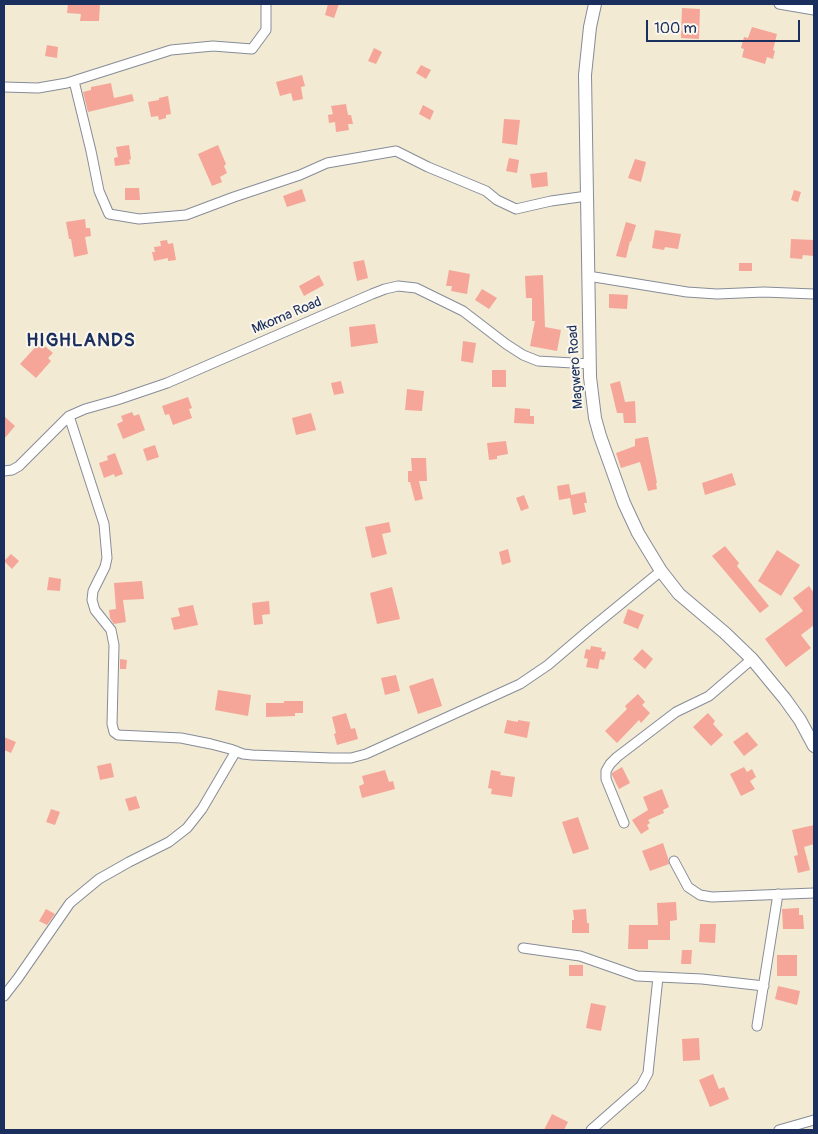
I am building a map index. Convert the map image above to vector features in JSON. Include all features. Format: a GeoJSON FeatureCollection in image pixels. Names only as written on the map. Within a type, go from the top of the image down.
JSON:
{"type":"FeatureCollection","features":[{"type":"Feature","properties":{"kind":"street"},"geometry":{"type":"LineString","coordinates":[[4,87],[38,88],[74,81],[170,50],[213,46],[252,49],[266,30],[266,4]]}},
{"type":"Feature","properties":{"kind":"street","name":"Magwero Road"},"geometry":{"type":"LineString","coordinates":[[595,4],[590,27],[585,75],[590,377],[595,418],[600,436],[624,503],[638,533],[661,570],[679,594],[752,659],[800,720],[814,746]]}},
{"type":"Feature","properties":{"kind":"street"},"geometry":{"type":"LineString","coordinates":[[779,4],[814,10]]}},
{"type":"Feature","properties":{"kind":"street"},"geometry":{"type":"LineString","coordinates":[[74,81],[99,191],[109,214],[139,219],[186,214],[300,175],[328,163],[396,151],[428,168],[486,191],[497,200],[516,209],[551,201],[587,196]]}},
{"type":"Feature","properties":{"kind":"street"},"geometry":{"type":"LineString","coordinates":[[588,276],[687,292],[717,294],[764,292],[814,294]]}},
{"type":"Feature","properties":{"kind":"street","name":"Mkoma Road"},"geometry":{"type":"LineString","coordinates":[[4,470],[12,470],[19,466],[69,416],[84,409],[167,383],[372,294],[398,286],[416,288],[464,312],[523,355],[538,361],[590,364]]}},
{"type":"Feature","properties":{"kind":"street"},"geometry":{"type":"LineString","coordinates":[[69,416],[104,524],[107,558],[105,567],[93,591],[92,600],[95,610],[111,630],[114,645],[112,724],[114,732],[118,735],[181,738],[211,744],[252,756],[351,758],[366,754],[520,684],[548,666],[661,570]]}},
{"type":"Feature","properties":{"kind":"street"},"geometry":{"type":"LineString","coordinates":[[624,823],[605,777],[610,764],[617,756],[676,712],[709,696],[752,659]]}},
{"type":"Feature","properties":{"kind":"street"},"geometry":{"type":"LineString","coordinates":[[4,996],[70,903],[99,879],[169,842],[187,828],[202,809],[236,751]]}},
{"type":"Feature","properties":{"kind":"street"},"geometry":{"type":"LineString","coordinates":[[674,861],[688,886],[700,895],[712,897],[814,893]]}},
{"type":"Feature","properties":{"kind":"street"},"geometry":{"type":"LineString","coordinates":[[757,1026],[778,894]]}},
{"type":"Feature","properties":{"kind":"street"},"geometry":{"type":"LineString","coordinates":[[523,948],[580,956],[637,976],[702,979],[764,986]]}},
{"type":"Feature","properties":{"kind":"street"},"geometry":{"type":"LineString","coordinates":[[591,1130],[641,1086],[648,1073],[658,977]]}},
{"type":"Feature","properties":{"kind":"street"},"geometry":{"type":"LineString","coordinates":[[779,1130],[814,1120]]}},
{"type":"Feature","properties":{"kind":"building"},"geometry":{"type":"Polygon","coordinates":[[[68,4],[100,4],[99,21],[80,21],[81,14],[67,13],[68,4]]]}},
{"type":"Feature","properties":{"kind":"building"},"geometry":{"type":"Polygon","coordinates":[[[328,4],[339,4],[334,18],[325,15],[328,4]]]}},
{"type":"Feature","properties":{"kind":"building"},"geometry":{"type":"Polygon","coordinates":[[[682,8],[700,9],[699,39],[681,38],[682,8]]]}},
{"type":"Feature","properties":{"kind":"building"},"geometry":{"type":"Polygon","coordinates":[[[752,27],[777,34],[773,59],[767,57],[765,64],[742,57],[744,49],[741,48],[744,37],[748,38],[752,27]]]}},
{"type":"Feature","properties":{"kind":"building"},"geometry":{"type":"Polygon","coordinates":[[[47,45],[58,47],[57,58],[45,56],[47,45]]]}},
{"type":"Feature","properties":{"kind":"building"},"geometry":{"type":"Polygon","coordinates":[[[374,48],[382,52],[376,64],[368,61],[374,48]]]}},
{"type":"Feature","properties":{"kind":"building"},"geometry":{"type":"Polygon","coordinates":[[[421,65],[431,70],[426,79],[416,73],[421,65]]]}},
{"type":"Feature","properties":{"kind":"building"},"geometry":{"type":"Polygon","coordinates":[[[302,75],[305,86],[301,87],[303,99],[293,101],[291,93],[280,96],[276,82],[302,75]]]}},
{"type":"Feature","properties":{"kind":"building"},"geometry":{"type":"Polygon","coordinates":[[[111,83],[114,98],[132,94],[134,101],[88,112],[83,92],[91,90],[91,87],[111,83]]]}},
{"type":"Feature","properties":{"kind":"building"},"geometry":{"type":"Polygon","coordinates":[[[168,96],[171,114],[159,120],[158,116],[151,117],[148,102],[168,96]]]}},
{"type":"Feature","properties":{"kind":"building"},"geometry":{"type":"Polygon","coordinates":[[[346,104],[348,115],[351,115],[353,124],[348,124],[349,130],[336,132],[335,122],[329,123],[328,115],[333,114],[331,106],[346,104]]]}},
{"type":"Feature","properties":{"kind":"building"},"geometry":{"type":"Polygon","coordinates":[[[423,105],[434,111],[430,120],[419,114],[423,105]]]}},
{"type":"Feature","properties":{"kind":"building"},"geometry":{"type":"Polygon","coordinates":[[[504,119],[520,120],[517,145],[502,143],[504,119]]]}},
{"type":"Feature","properties":{"kind":"building"},"geometry":{"type":"Polygon","coordinates":[[[129,145],[130,164],[115,166],[114,158],[118,157],[116,147],[129,145]]]}},
{"type":"Feature","properties":{"kind":"building"},"geometry":{"type":"Polygon","coordinates":[[[218,145],[226,164],[224,166],[227,173],[220,177],[222,182],[212,186],[198,154],[218,145]]]}},
{"type":"Feature","properties":{"kind":"building"},"geometry":{"type":"Polygon","coordinates":[[[509,158],[519,160],[517,173],[506,171],[509,158]]]}},
{"type":"Feature","properties":{"kind":"building"},"geometry":{"type":"Polygon","coordinates":[[[635,159],[646,162],[641,182],[628,178],[635,159]]]}},
{"type":"Feature","properties":{"kind":"building"},"geometry":{"type":"Polygon","coordinates":[[[547,172],[548,186],[532,188],[530,174],[547,172]]]}},
{"type":"Feature","properties":{"kind":"building"},"geometry":{"type":"Polygon","coordinates":[[[125,188],[139,188],[140,200],[125,200],[125,188]]]}},
{"type":"Feature","properties":{"kind":"building"},"geometry":{"type":"Polygon","coordinates":[[[302,189],[306,201],[287,207],[283,196],[302,189]]]}},
{"type":"Feature","properties":{"kind":"building"},"geometry":{"type":"Polygon","coordinates":[[[794,190],[801,192],[798,202],[791,200],[794,190]]]}},
{"type":"Feature","properties":{"kind":"building"},"geometry":{"type":"Polygon","coordinates":[[[85,219],[86,228],[90,228],[91,236],[85,237],[88,254],[74,257],[66,222],[85,219]]]}},
{"type":"Feature","properties":{"kind":"building"},"geometry":{"type":"Polygon","coordinates":[[[626,222],[636,225],[626,258],[616,256],[626,222]]]}},
{"type":"Feature","properties":{"kind":"building"},"geometry":{"type":"Polygon","coordinates":[[[655,230],[681,234],[678,249],[665,247],[664,250],[652,248],[655,230]]]}},
{"type":"Feature","properties":{"kind":"building"},"geometry":{"type":"Polygon","coordinates":[[[791,239],[814,240],[814,256],[803,255],[802,259],[790,258],[791,239]]]}},
{"type":"Feature","properties":{"kind":"building"},"geometry":{"type":"Polygon","coordinates":[[[167,240],[168,244],[173,243],[176,260],[168,261],[168,258],[154,261],[152,252],[155,252],[154,247],[161,246],[160,241],[167,240]]]}},
{"type":"Feature","properties":{"kind":"building"},"geometry":{"type":"Polygon","coordinates":[[[364,260],[368,278],[357,281],[353,262],[364,260]]]}},
{"type":"Feature","properties":{"kind":"building"},"geometry":{"type":"Polygon","coordinates":[[[739,263],[752,263],[752,271],[739,271],[739,263]]]}},
{"type":"Feature","properties":{"kind":"building"},"geometry":{"type":"Polygon","coordinates":[[[449,270],[470,274],[467,294],[451,291],[452,286],[446,286],[449,270]]]}},
{"type":"Feature","properties":{"kind":"building"},"geometry":{"type":"Polygon","coordinates":[[[319,275],[324,285],[304,296],[299,286],[319,275]]]}},
{"type":"Feature","properties":{"kind":"building"},"geometry":{"type":"Polygon","coordinates":[[[543,275],[545,327],[561,330],[557,351],[530,346],[535,321],[532,321],[532,298],[526,298],[525,276],[543,275]]]}},
{"type":"Feature","properties":{"kind":"building"},"geometry":{"type":"Polygon","coordinates":[[[482,289],[497,298],[489,309],[475,300],[482,289]]]}},
{"type":"Feature","properties":{"kind":"building"},"geometry":{"type":"Polygon","coordinates":[[[609,294],[628,295],[627,309],[609,308],[609,294]]]}},
{"type":"Feature","properties":{"kind":"building"},"geometry":{"type":"Polygon","coordinates":[[[375,324],[378,343],[351,347],[349,327],[375,324]]]}},
{"type":"Feature","properties":{"kind":"building"},"geometry":{"type":"Polygon","coordinates":[[[463,341],[476,343],[473,363],[461,361],[463,341]]]}},
{"type":"Feature","properties":{"kind":"building"},"geometry":{"type":"Polygon","coordinates":[[[40,342],[53,353],[48,358],[51,361],[36,378],[20,364],[40,342]]]}},
{"type":"Feature","properties":{"kind":"building"},"geometry":{"type":"Polygon","coordinates":[[[492,370],[506,370],[506,387],[492,387],[492,370]]]}},
{"type":"Feature","properties":{"kind":"building"},"geometry":{"type":"Polygon","coordinates":[[[341,381],[344,393],[334,395],[331,383],[341,381]]]}},
{"type":"Feature","properties":{"kind":"building"},"geometry":{"type":"Polygon","coordinates":[[[620,381],[625,402],[635,401],[636,423],[624,423],[623,413],[617,413],[610,384],[620,381]]]}},
{"type":"Feature","properties":{"kind":"building"},"geometry":{"type":"Polygon","coordinates":[[[407,389],[424,391],[422,411],[405,410],[407,389]]]}},
{"type":"Feature","properties":{"kind":"building"},"geometry":{"type":"Polygon","coordinates":[[[188,397],[192,408],[189,409],[192,418],[173,425],[169,414],[165,415],[162,406],[188,397]]]}},
{"type":"Feature","properties":{"kind":"building"},"geometry":{"type":"Polygon","coordinates":[[[515,408],[530,409],[530,416],[534,416],[534,424],[514,423],[515,408]]]}},
{"type":"Feature","properties":{"kind":"building"},"geometry":{"type":"Polygon","coordinates":[[[132,412],[134,416],[139,414],[145,430],[123,439],[117,424],[123,421],[121,416],[132,412]]]}},
{"type":"Feature","properties":{"kind":"building"},"geometry":{"type":"Polygon","coordinates":[[[311,413],[316,430],[296,435],[292,418],[311,413]]]}},
{"type":"Feature","properties":{"kind":"building"},"geometry":{"type":"Polygon","coordinates":[[[4,416],[15,426],[4,439],[4,416]]]}},
{"type":"Feature","properties":{"kind":"building"},"geometry":{"type":"Polygon","coordinates":[[[648,437],[657,483],[657,489],[648,491],[640,462],[621,468],[616,453],[635,446],[635,439],[648,437]]]}},
{"type":"Feature","properties":{"kind":"building"},"geometry":{"type":"Polygon","coordinates":[[[506,441],[508,454],[489,460],[487,443],[506,441]]]}},
{"type":"Feature","properties":{"kind":"building"},"geometry":{"type":"Polygon","coordinates":[[[155,445],[159,457],[147,461],[143,449],[155,445]]]}},
{"type":"Feature","properties":{"kind":"building"},"geometry":{"type":"Polygon","coordinates":[[[115,453],[123,474],[115,477],[114,474],[104,478],[99,463],[108,460],[107,456],[115,453]]]}},
{"type":"Feature","properties":{"kind":"building"},"geometry":{"type":"Polygon","coordinates":[[[411,458],[426,458],[427,481],[419,481],[423,499],[415,501],[410,482],[408,482],[408,471],[412,471],[411,458]]]}},
{"type":"Feature","properties":{"kind":"building"},"geometry":{"type":"Polygon","coordinates":[[[732,473],[736,485],[705,495],[702,483],[732,473]]]}},
{"type":"Feature","properties":{"kind":"building"},"geometry":{"type":"Polygon","coordinates":[[[569,484],[571,495],[585,492],[587,503],[584,503],[586,512],[573,515],[570,498],[559,500],[557,486],[569,484]]]}},
{"type":"Feature","properties":{"kind":"building"},"geometry":{"type":"Polygon","coordinates":[[[524,495],[529,508],[521,511],[516,498],[524,495]]]}},
{"type":"Feature","properties":{"kind":"building"},"geometry":{"type":"Polygon","coordinates":[[[389,522],[391,532],[382,534],[387,554],[372,558],[365,527],[389,522]]]}},
{"type":"Feature","properties":{"kind":"building"},"geometry":{"type":"Polygon","coordinates":[[[725,546],[739,563],[737,566],[769,606],[760,613],[712,556],[725,546]]]}},
{"type":"Feature","properties":{"kind":"building"},"geometry":{"type":"Polygon","coordinates":[[[508,549],[511,562],[502,565],[499,552],[508,549]]]}},
{"type":"Feature","properties":{"kind":"building"},"geometry":{"type":"Polygon","coordinates":[[[777,550],[800,565],[781,596],[758,581],[777,550]]]}},
{"type":"Feature","properties":{"kind":"building"},"geometry":{"type":"Polygon","coordinates":[[[11,554],[19,561],[12,569],[4,561],[11,554]]]}},
{"type":"Feature","properties":{"kind":"building"},"geometry":{"type":"Polygon","coordinates":[[[49,577],[61,579],[60,591],[47,590],[49,577]]]}},
{"type":"Feature","properties":{"kind":"building"},"geometry":{"type":"Polygon","coordinates":[[[142,581],[144,599],[123,600],[126,622],[114,624],[110,618],[109,610],[116,609],[114,583],[142,581]]]}},
{"type":"Feature","properties":{"kind":"building"},"geometry":{"type":"Polygon","coordinates":[[[809,586],[814,593],[814,625],[801,635],[811,648],[786,667],[765,639],[803,611],[793,598],[809,586]]]}},
{"type":"Feature","properties":{"kind":"building"},"geometry":{"type":"Polygon","coordinates":[[[392,587],[400,619],[377,624],[370,593],[392,587]]]}},
{"type":"Feature","properties":{"kind":"building"},"geometry":{"type":"Polygon","coordinates":[[[269,601],[270,614],[262,615],[263,624],[254,625],[252,603],[269,601]]]}},
{"type":"Feature","properties":{"kind":"building"},"geometry":{"type":"Polygon","coordinates":[[[193,605],[198,625],[174,630],[171,618],[180,616],[178,608],[193,605]]]}},
{"type":"Feature","properties":{"kind":"building"},"geometry":{"type":"Polygon","coordinates":[[[628,609],[644,615],[638,629],[623,623],[628,609]]]}},
{"type":"Feature","properties":{"kind":"building"},"geometry":{"type":"Polygon","coordinates":[[[591,646],[602,648],[601,651],[606,652],[604,660],[600,659],[598,669],[586,667],[588,659],[584,658],[586,649],[590,650],[591,646]]]}},
{"type":"Feature","properties":{"kind":"building"},"geometry":{"type":"Polygon","coordinates":[[[642,649],[653,659],[645,669],[633,659],[642,649]]]}},
{"type":"Feature","properties":{"kind":"building"},"geometry":{"type":"Polygon","coordinates":[[[120,659],[127,660],[126,669],[120,669],[120,659]]]}},
{"type":"Feature","properties":{"kind":"building"},"geometry":{"type":"Polygon","coordinates":[[[396,675],[400,691],[385,695],[381,678],[396,675]]]}},
{"type":"Feature","properties":{"kind":"building"},"geometry":{"type":"Polygon","coordinates":[[[433,678],[442,706],[418,714],[409,686],[433,678]]]}},
{"type":"Feature","properties":{"kind":"building"},"geometry":{"type":"Polygon","coordinates":[[[218,690],[251,695],[248,716],[215,710],[218,690]]]}},
{"type":"Feature","properties":{"kind":"building"},"geometry":{"type":"Polygon","coordinates":[[[638,694],[645,702],[642,705],[650,713],[641,723],[639,720],[617,743],[605,731],[627,709],[625,706],[638,694]]]}},
{"type":"Feature","properties":{"kind":"building"},"geometry":{"type":"Polygon","coordinates":[[[284,701],[303,701],[303,713],[295,713],[295,716],[266,717],[266,703],[284,703],[284,701]]]}},
{"type":"Feature","properties":{"kind":"building"},"geometry":{"type":"Polygon","coordinates":[[[346,713],[351,729],[355,728],[358,739],[337,745],[332,717],[346,713]]]}},
{"type":"Feature","properties":{"kind":"building"},"geometry":{"type":"Polygon","coordinates":[[[708,713],[715,721],[713,724],[723,735],[711,746],[693,727],[708,713]]]}},
{"type":"Feature","properties":{"kind":"building"},"geometry":{"type":"Polygon","coordinates":[[[507,720],[530,722],[527,738],[504,733],[507,720]]]}},
{"type":"Feature","properties":{"kind":"building"},"geometry":{"type":"Polygon","coordinates":[[[747,732],[758,745],[744,756],[733,742],[747,732]]]}},
{"type":"Feature","properties":{"kind":"building"},"geometry":{"type":"Polygon","coordinates":[[[4,737],[16,742],[11,753],[4,750],[4,737]]]}},
{"type":"Feature","properties":{"kind":"building"},"geometry":{"type":"Polygon","coordinates":[[[111,763],[114,777],[100,780],[97,766],[111,763]]]}},
{"type":"Feature","properties":{"kind":"building"},"geometry":{"type":"Polygon","coordinates":[[[622,767],[630,783],[619,789],[612,773],[622,767]]]}},
{"type":"Feature","properties":{"kind":"building"},"geometry":{"type":"Polygon","coordinates":[[[744,767],[747,772],[752,769],[756,777],[750,781],[755,789],[741,796],[730,774],[744,767]]]}},
{"type":"Feature","properties":{"kind":"building"},"geometry":{"type":"Polygon","coordinates":[[[385,770],[389,782],[393,781],[395,789],[362,798],[359,786],[364,784],[362,776],[385,770]]]}},
{"type":"Feature","properties":{"kind":"building"},"geometry":{"type":"Polygon","coordinates":[[[491,770],[501,772],[500,775],[515,777],[512,797],[491,794],[492,789],[488,788],[491,770]]]}},
{"type":"Feature","properties":{"kind":"building"},"geometry":{"type":"Polygon","coordinates":[[[662,789],[669,807],[663,810],[664,813],[648,820],[650,823],[647,825],[649,829],[641,834],[632,820],[648,810],[643,797],[662,789]]]}},
{"type":"Feature","properties":{"kind":"building"},"geometry":{"type":"Polygon","coordinates":[[[136,796],[140,808],[129,811],[125,799],[136,796]]]}},
{"type":"Feature","properties":{"kind":"building"},"geometry":{"type":"Polygon","coordinates":[[[51,809],[60,812],[55,825],[46,822],[51,809]]]}},
{"type":"Feature","properties":{"kind":"building"},"geometry":{"type":"Polygon","coordinates":[[[578,817],[589,849],[573,854],[562,822],[578,817]]]}},
{"type":"Feature","properties":{"kind":"building"},"geometry":{"type":"Polygon","coordinates":[[[814,825],[814,844],[804,847],[810,870],[798,873],[794,856],[798,855],[792,830],[814,825]]]}},
{"type":"Feature","properties":{"kind":"building"},"geometry":{"type":"Polygon","coordinates":[[[663,843],[669,864],[650,871],[642,851],[663,843]]]}},
{"type":"Feature","properties":{"kind":"building"},"geometry":{"type":"Polygon","coordinates":[[[676,902],[677,920],[670,921],[670,940],[648,940],[648,949],[628,949],[629,925],[658,925],[657,903],[676,902]]]}},
{"type":"Feature","properties":{"kind":"building"},"geometry":{"type":"Polygon","coordinates":[[[799,908],[799,915],[803,915],[804,929],[783,929],[782,909],[799,908]]]}},
{"type":"Feature","properties":{"kind":"building"},"geometry":{"type":"Polygon","coordinates":[[[46,909],[55,914],[47,925],[39,921],[46,909]]]}},
{"type":"Feature","properties":{"kind":"building"},"geometry":{"type":"Polygon","coordinates":[[[586,909],[589,933],[572,933],[573,910],[586,909]]]}},
{"type":"Feature","properties":{"kind":"building"},"geometry":{"type":"Polygon","coordinates":[[[700,924],[716,924],[715,943],[699,942],[700,924]]]}},
{"type":"Feature","properties":{"kind":"building"},"geometry":{"type":"Polygon","coordinates":[[[682,950],[692,950],[691,964],[681,964],[682,950]]]}},
{"type":"Feature","properties":{"kind":"building"},"geometry":{"type":"Polygon","coordinates":[[[777,955],[797,955],[797,976],[777,976],[777,955]]]}},
{"type":"Feature","properties":{"kind":"building"},"geometry":{"type":"Polygon","coordinates":[[[569,965],[583,965],[583,976],[569,976],[569,965]]]}},
{"type":"Feature","properties":{"kind":"building"},"geometry":{"type":"Polygon","coordinates":[[[778,986],[800,991],[797,1005],[775,999],[778,986]]]}},
{"type":"Feature","properties":{"kind":"building"},"geometry":{"type":"Polygon","coordinates":[[[591,1003],[606,1006],[601,1031],[586,1028],[591,1003]]]}},
{"type":"Feature","properties":{"kind":"building"},"geometry":{"type":"Polygon","coordinates":[[[699,1038],[700,1060],[683,1061],[682,1039],[699,1038]]]}},
{"type":"Feature","properties":{"kind":"building"},"geometry":{"type":"Polygon","coordinates":[[[713,1074],[719,1089],[724,1087],[729,1099],[710,1107],[699,1080],[713,1074]]]}},
{"type":"Feature","properties":{"kind":"building"},"geometry":{"type":"Polygon","coordinates":[[[552,1114],[568,1122],[564,1130],[544,1130],[552,1114]]]}},
{"type":"Feature","properties":{"kind":"district","name":"HIGHLANDS"},"geometry":{"type":"Point","coordinates":[81,341]}}]}
